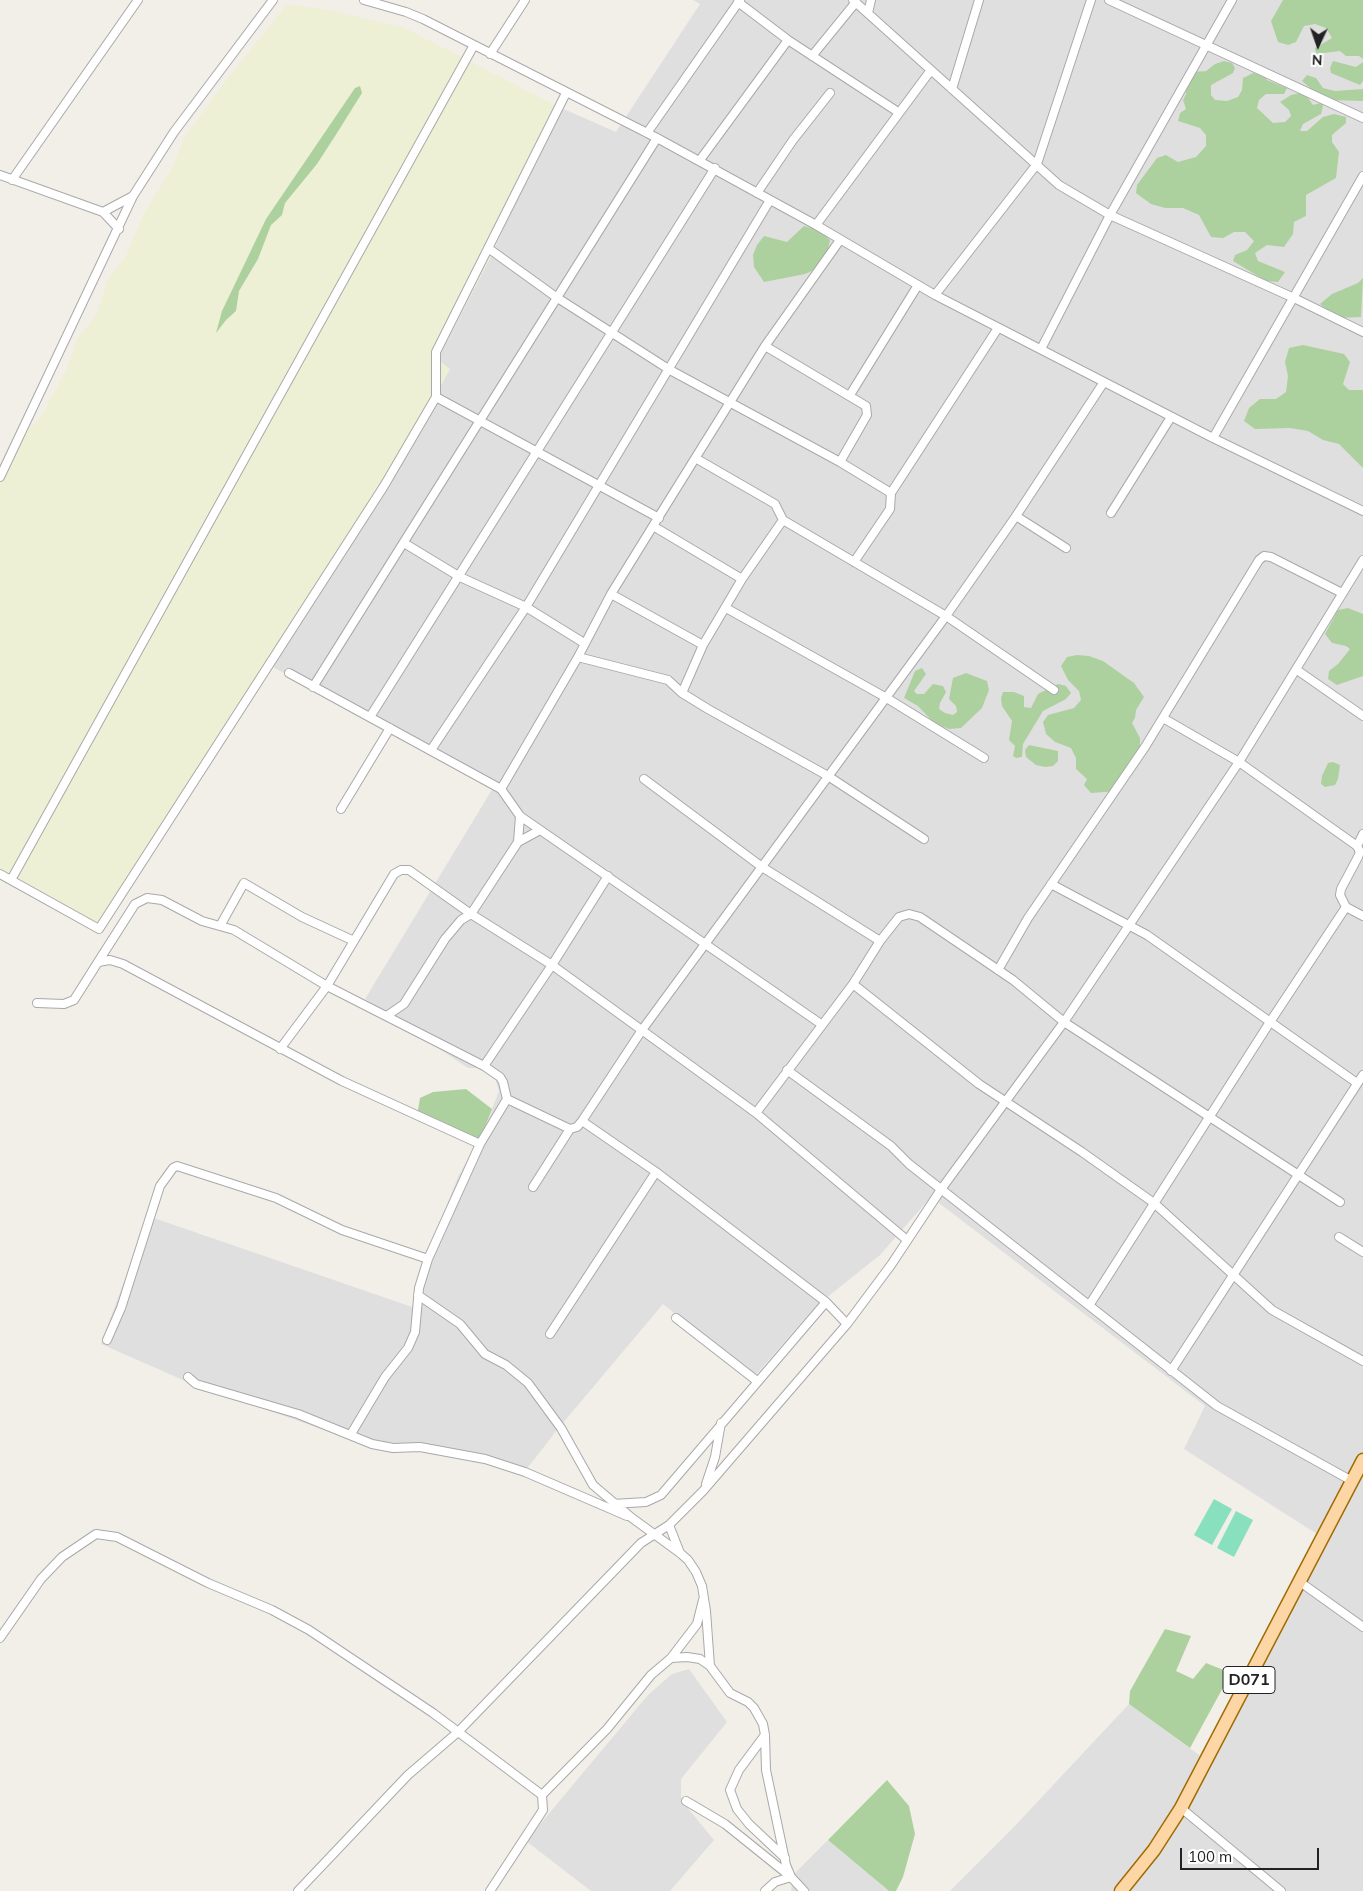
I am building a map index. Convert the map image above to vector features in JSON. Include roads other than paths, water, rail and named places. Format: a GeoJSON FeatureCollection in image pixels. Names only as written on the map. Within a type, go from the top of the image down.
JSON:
{"type":"FeatureCollection","features":[{"type":"Feature","properties":{"kind":"main road","name":"D071"},"geometry":{"type":"LineString","coordinates":[[1121,1891],[1154,1850],[1181,1808],[1363,1460]]}},
{"type":"Feature","properties":{"kind":"street"},"geometry":{"type":"LineString","coordinates":[[12,180],[138,0]]}},
{"type":"Feature","properties":{"kind":"street"},"geometry":{"type":"LineString","coordinates":[[0,477],[133,196],[174,132],[273,0]]}},
{"type":"Feature","properties":{"kind":"street"},"geometry":{"type":"LineString","coordinates":[[364,0],[406,12],[657,138],[715,168],[816,225],[935,295],[1171,417],[1363,511]]}},
{"type":"Feature","properties":{"kind":"street"},"geometry":{"type":"LineString","coordinates":[[490,54],[525,0]]}},
{"type":"Feature","properties":{"kind":"street"},"geometry":{"type":"LineString","coordinates":[[868,13],[871,0]]}},
{"type":"Feature","properties":{"kind":"street"},"geometry":{"type":"LineString","coordinates":[[952,89],[979,0]]}},
{"type":"Feature","properties":{"kind":"street"},"geometry":{"type":"LineString","coordinates":[[935,295],[1037,164],[1091,0]]}},
{"type":"Feature","properties":{"kind":"street"},"geometry":{"type":"LineString","coordinates":[[1109,0],[1363,118]]}},
{"type":"Feature","properties":{"kind":"street"},"geometry":{"type":"LineString","coordinates":[[1041,349],[1110,215],[1232,0]]}},
{"type":"Feature","properties":{"kind":"street"},"geometry":{"type":"LineString","coordinates":[[647,133],[739,1],[788,40],[898,112]]}},
{"type":"Feature","properties":{"kind":"street"},"geometry":{"type":"LineString","coordinates":[[812,56],[854,1],[1060,184],[1110,215],[1294,298],[1363,332]]}},
{"type":"Feature","properties":{"kind":"street"},"geometry":{"type":"LineString","coordinates":[[700,160],[788,40]]}},
{"type":"Feature","properties":{"kind":"street"},"geometry":{"type":"LineString","coordinates":[[11,880],[474,45]]}},
{"type":"Feature","properties":{"kind":"street"},"geometry":{"type":"LineString","coordinates":[[816,225],[931,70]]}},
{"type":"Feature","properties":{"kind":"street"},"geometry":{"type":"LineString","coordinates":[[99,929],[368,510],[436,397],[436,352],[566,93]]}},
{"type":"Feature","properties":{"kind":"street"},"geometry":{"type":"LineString","coordinates":[[757,193],[793,140],[830,93]]}},
{"type":"Feature","properties":{"kind":"street"},"geometry":{"type":"LineString","coordinates":[[313,687],[657,138]]}},
{"type":"Feature","properties":{"kind":"street"},"geometry":{"type":"LineString","coordinates":[[370,717],[614,334],[715,168]]}},
{"type":"Feature","properties":{"kind":"street"},"geometry":{"type":"LineString","coordinates":[[0,175],[102,212],[119,229]]}},
{"type":"Feature","properties":{"kind":"street"},"geometry":{"type":"LineString","coordinates":[[1213,438],[1363,176]]}},
{"type":"Feature","properties":{"kind":"street"},"geometry":{"type":"LineString","coordinates":[[102,212],[133,196]]}},
{"type":"Feature","properties":{"kind":"street"},"geometry":{"type":"LineString","coordinates":[[431,750],[526,607],[670,370],[770,200]]}},
{"type":"Feature","properties":{"kind":"street"},"geometry":{"type":"LineString","coordinates":[[502,789],[578,657],[611,594],[652,526],[697,459],[765,346],[840,240]]}},
{"type":"Feature","properties":{"kind":"street"},"geometry":{"type":"LineString","coordinates":[[488,248],[556,297],[670,370],[840,462],[891,493]]}},
{"type":"Feature","properties":{"kind":"street"},"geometry":{"type":"LineString","coordinates":[[850,395],[918,284]]}},
{"type":"Feature","properties":{"kind":"street"},"geometry":{"type":"LineString","coordinates":[[854,562],[890,509],[891,493],[998,328]]}},
{"type":"Feature","properties":{"kind":"street"},"geometry":{"type":"LineString","coordinates":[[765,346],[866,406],[867,415],[840,462]]}},
{"type":"Feature","properties":{"kind":"street"},"geometry":{"type":"LineString","coordinates":[[506,1098],[570,1128],[577,1127],[642,1030],[706,945],[885,696],[946,616],[1016,516],[1104,382]]}},
{"type":"Feature","properties":{"kind":"street"},"geometry":{"type":"LineString","coordinates":[[436,397],[658,518]]}},
{"type":"Feature","properties":{"kind":"street"},"geometry":{"type":"LineString","coordinates":[[1111,513],[1171,417]]}},
{"type":"Feature","properties":{"kind":"street"},"geometry":{"type":"LineString","coordinates":[[697,459],[775,504],[783,520],[946,616],[1054,690]]}},
{"type":"Feature","properties":{"kind":"street"},"geometry":{"type":"LineString","coordinates":[[1016,516],[1066,548]]}},
{"type":"Feature","properties":{"kind":"street"},"geometry":{"type":"LineString","coordinates":[[682,693],[703,645],[742,578],[783,520]]}},
{"type":"Feature","properties":{"kind":"street"},"geometry":{"type":"LineString","coordinates":[[652,526],[742,578]]}},
{"type":"Feature","properties":{"kind":"street"},"geometry":{"type":"LineString","coordinates":[[404,543],[460,577],[526,607],[584,643]]}},
{"type":"Feature","properties":{"kind":"street"},"geometry":{"type":"LineString","coordinates":[[998,970],[1051,884],[1163,718],[1259,560],[1264,556],[1271,557],[1342,593]]}},
{"type":"Feature","properties":{"kind":"street"},"geometry":{"type":"LineString","coordinates":[[298,1891],[408,1775],[458,1732],[641,1543],[669,1525],[703,1491],[847,1324],[942,1188],[1008,1102],[1064,1022],[1128,924],[1239,762],[1363,560]]}},
{"type":"Feature","properties":{"kind":"street"},"geometry":{"type":"LineString","coordinates":[[611,594],[703,645]]}},
{"type":"Feature","properties":{"kind":"street"},"geometry":{"type":"LineString","coordinates":[[726,608],[885,696],[984,758]]}},
{"type":"Feature","properties":{"kind":"street"},"geometry":{"type":"LineString","coordinates":[[578,657],[668,680],[682,693],[828,776],[924,839]]}},
{"type":"Feature","properties":{"kind":"street"},"geometry":{"type":"LineString","coordinates":[[1297,670],[1363,716]]}},
{"type":"Feature","properties":{"kind":"street"},"geometry":{"type":"LineString","coordinates":[[289,673],[502,789],[520,816],[821,1024]]}},
{"type":"Feature","properties":{"kind":"street"},"geometry":{"type":"LineString","coordinates":[[1163,718],[1239,762],[1357,846],[1360,852],[1341,889],[1340,895],[1346,907],[1363,916]]}},
{"type":"Feature","properties":{"kind":"street"},"geometry":{"type":"LineString","coordinates":[[341,809],[390,728]]}},
{"type":"Feature","properties":{"kind":"street"},"geometry":{"type":"LineString","coordinates":[[644,779],[762,867],[880,941]]}},
{"type":"Feature","properties":{"kind":"street"},"geometry":{"type":"LineString","coordinates":[[518,842],[520,816]]}},
{"type":"Feature","properties":{"kind":"street"},"geometry":{"type":"LineString","coordinates":[[388,1015],[404,1004],[445,939],[461,920],[471,914],[518,842],[540,830]]}},
{"type":"Feature","properties":{"kind":"street"},"geometry":{"type":"LineString","coordinates":[[1357,846],[1363,834]]}},
{"type":"Feature","properties":{"kind":"street"},"geometry":{"type":"LineString","coordinates":[[280,1049],[327,986],[394,874],[401,870],[409,870],[471,914],[552,965],[756,1113],[907,1240]]}},
{"type":"Feature","properties":{"kind":"street"},"geometry":{"type":"LineString","coordinates":[[0,874],[113,938]]}},
{"type":"Feature","properties":{"kind":"street"},"geometry":{"type":"LineString","coordinates":[[484,1066],[552,965],[608,876]]}},
{"type":"Feature","properties":{"kind":"street"},"geometry":{"type":"LineString","coordinates":[[220,926],[244,883],[302,917],[354,941]]}},
{"type":"Feature","properties":{"kind":"street"},"geometry":{"type":"LineString","coordinates":[[1051,884],[1128,924],[1183,959],[1357,1083]]}},
{"type":"Feature","properties":{"kind":"street"},"geometry":{"type":"LineString","coordinates":[[37,1003],[64,1004],[74,1000],[135,904],[147,898],[162,900],[202,921],[234,930],[327,986],[388,1015],[484,1066],[500,1077],[506,1098],[480,1144],[428,1259],[418,1296],[415,1332],[408,1348],[385,1377],[351,1434]]}},
{"type":"Feature","properties":{"kind":"street"},"geometry":{"type":"LineString","coordinates":[[1090,1304],[1270,1022],[1346,907]]}},
{"type":"Feature","properties":{"kind":"street"},"geometry":{"type":"LineString","coordinates":[[756,1113],[821,1024],[853,984],[880,941],[899,917],[910,914],[920,917],[998,970],[1064,1022],[1340,1202]]}},
{"type":"Feature","properties":{"kind":"street"},"geometry":{"type":"LineString","coordinates":[[98,962],[110,960],[124,964],[280,1049],[480,1144]]}},
{"type":"Feature","properties":{"kind":"street"},"geometry":{"type":"LineString","coordinates":[[853,984],[979,1084],[1154,1203],[1272,1310],[1363,1361]]}},
{"type":"Feature","properties":{"kind":"street"},"geometry":{"type":"LineString","coordinates":[[787,1070],[870,1130],[1217,1406],[1352,1481]]}},
{"type":"Feature","properties":{"kind":"street"},"geometry":{"type":"LineString","coordinates":[[1171,1371],[1363,1075]]}},
{"type":"Feature","properties":{"kind":"street"},"geometry":{"type":"LineString","coordinates":[[582,1121],[656,1172],[826,1302],[847,1324]]}},
{"type":"Feature","properties":{"kind":"street"},"geometry":{"type":"LineString","coordinates":[[533,1186],[570,1128]]}},
{"type":"Feature","properties":{"kind":"street"},"geometry":{"type":"LineString","coordinates":[[107,1340],[121,1308],[160,1186],[173,1168],[177,1166],[276,1198],[342,1230],[428,1259]]}},
{"type":"Feature","properties":{"kind":"street"},"geometry":{"type":"LineString","coordinates":[[550,1334],[656,1172]]}},
{"type":"Feature","properties":{"kind":"street"},"geometry":{"type":"LineString","coordinates":[[1339,1238],[1363,1252]]}},
{"type":"Feature","properties":{"kind":"street"},"geometry":{"type":"LineString","coordinates":[[418,1296],[460,1324],[485,1354],[506,1366],[528,1383],[561,1428],[593,1485],[632,1518],[688,1560],[696,1572],[704,1597],[710,1666]]}},
{"type":"Feature","properties":{"kind":"street"},"geometry":{"type":"LineString","coordinates":[[598,1505],[646,1502],[661,1495],[826,1302]]}},
{"type":"Feature","properties":{"kind":"street"},"geometry":{"type":"LineString","coordinates":[[676,1318],[757,1381]]}},
{"type":"Feature","properties":{"kind":"street"},"geometry":{"type":"LineString","coordinates":[[188,1377],[196,1384],[298,1414],[372,1444],[393,1448],[428,1448],[485,1459],[524,1472],[632,1518]]}},
{"type":"Feature","properties":{"kind":"street"},"geometry":{"type":"LineString","coordinates":[[703,1491],[715,1457],[721,1423]]}},
{"type":"Feature","properties":{"kind":"street"},"geometry":{"type":"LineString","coordinates":[[669,1525],[680,1553]]}},
{"type":"Feature","properties":{"kind":"street"},"geometry":{"type":"LineString","coordinates":[[0,1638],[41,1580],[62,1557],[96,1534],[116,1538],[208,1583],[272,1610],[308,1630],[433,1713],[542,1796]]}},
{"type":"Feature","properties":{"kind":"street"},"geometry":{"type":"LineString","coordinates":[[1300,1582],[1363,1628]]}},
{"type":"Feature","properties":{"kind":"street"},"geometry":{"type":"LineString","coordinates":[[490,1891],[543,1810],[542,1796],[607,1729],[651,1675],[671,1658],[697,1624],[704,1597]]}},
{"type":"Feature","properties":{"kind":"street"},"geometry":{"type":"LineString","coordinates":[[671,1658],[687,1656],[700,1659],[710,1666],[730,1693],[748,1702],[754,1708],[765,1735],[766,1770],[785,1858],[791,1877]]}},
{"type":"Feature","properties":{"kind":"street"},"geometry":{"type":"LineString","coordinates":[[765,1735],[739,1770],[730,1790],[737,1809],[749,1824],[785,1858]]}},
{"type":"Feature","properties":{"kind":"street"},"geometry":{"type":"LineString","coordinates":[[686,1801],[725,1824],[791,1877],[804,1891]]}},
{"type":"Feature","properties":{"kind":"street"},"geometry":{"type":"LineString","coordinates":[[1181,1808],[1282,1891]]}},
{"type":"Feature","properties":{"kind":"street"},"geometry":{"type":"LineString","coordinates":[[766,1891],[775,1882],[791,1877]]}}]}
